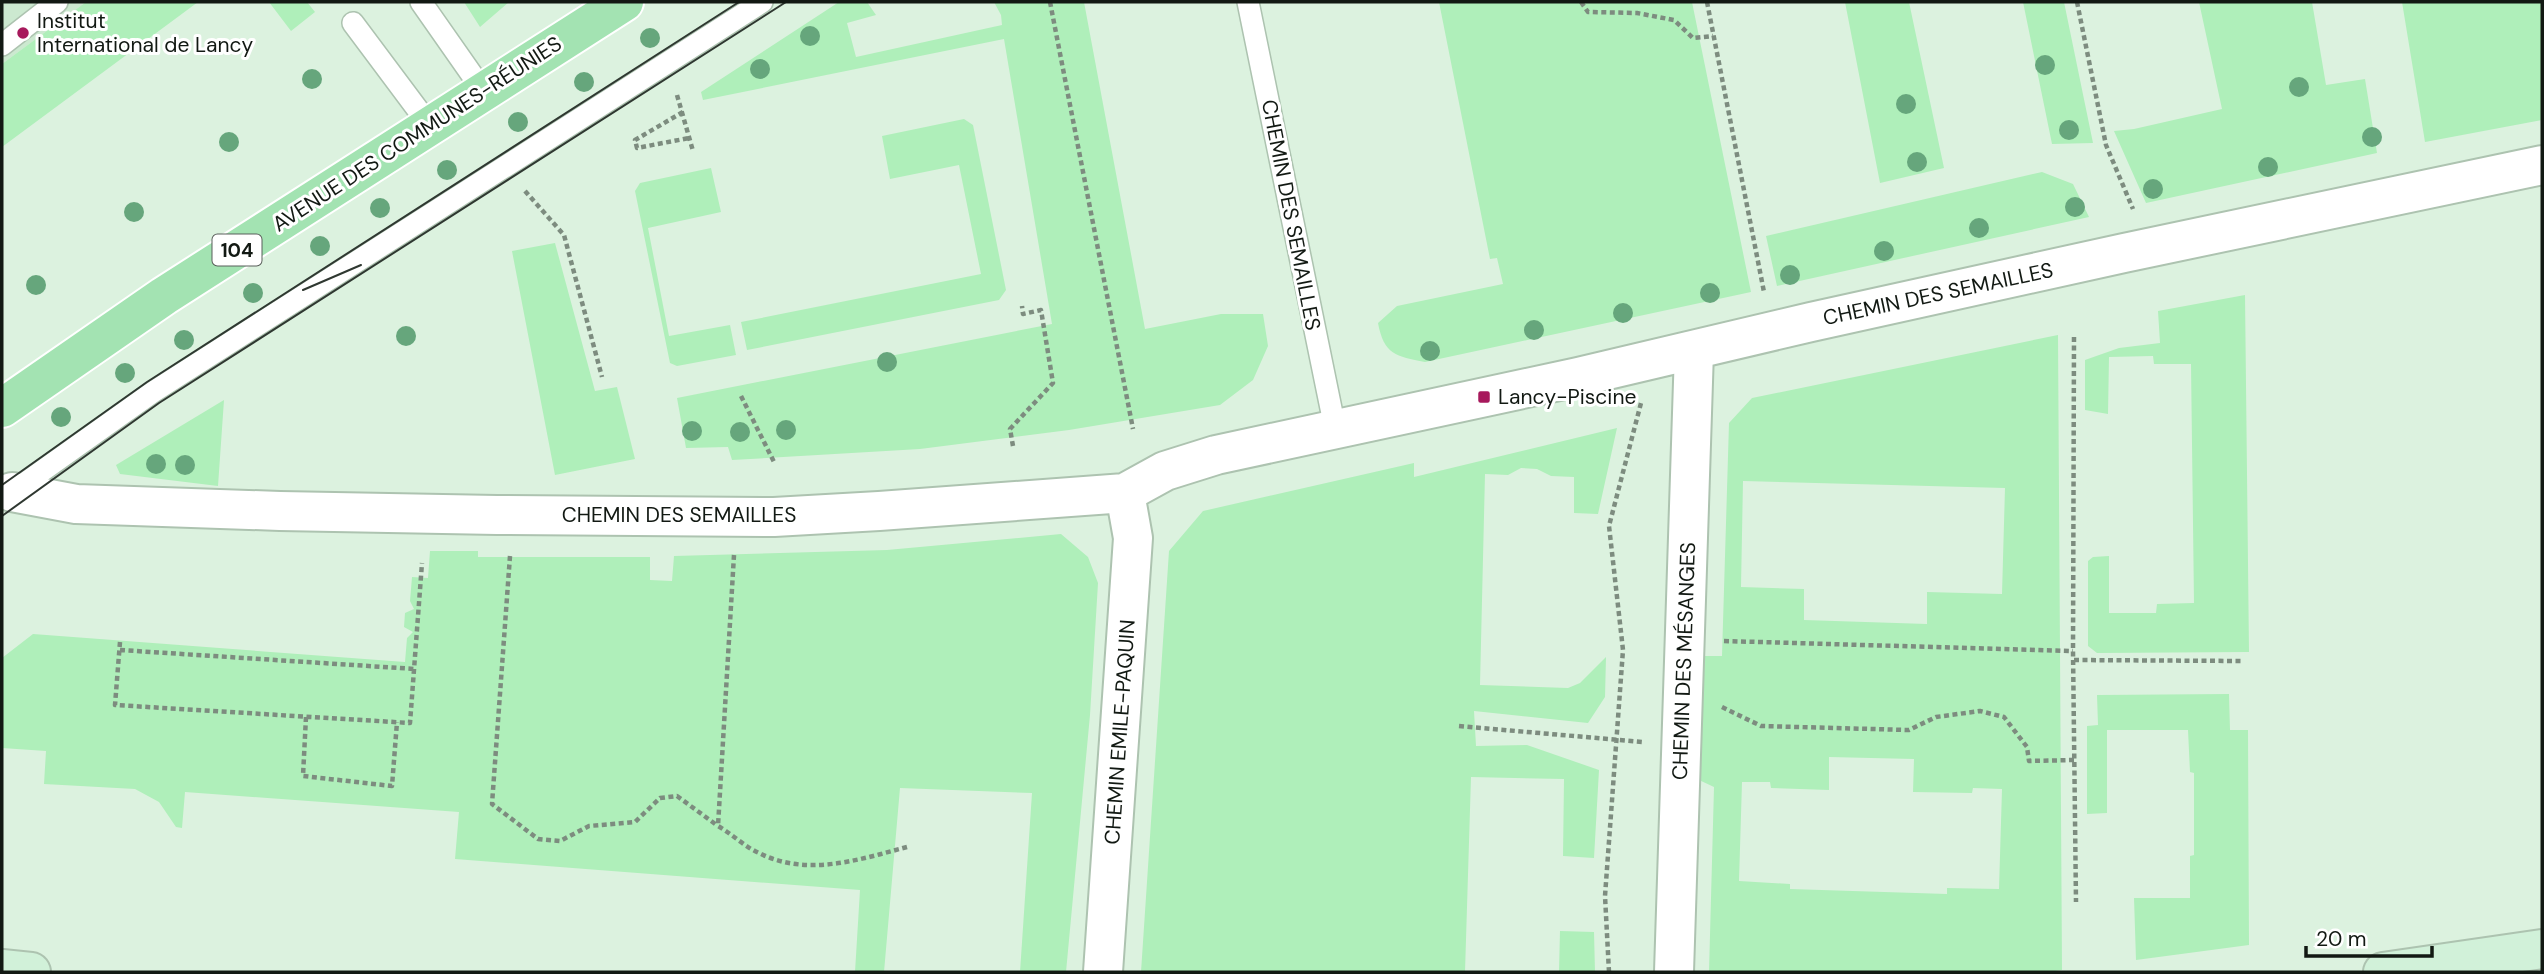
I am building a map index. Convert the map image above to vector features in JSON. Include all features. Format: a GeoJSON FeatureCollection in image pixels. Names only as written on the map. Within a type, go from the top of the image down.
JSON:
{"type":"FeatureCollection","features":[{"type":"Feature","properties":{"kind":"main road","name":"AVENUE DES COMMUNES-RÉUNIES"},"geometry":{"type":"LineString","coordinates":[[2,408],[164,296],[624,2]]}},
{"type":"Feature","properties":{"kind":"street","name":"CHEMIN DES SEMAILLES"},"geometry":{"type":"LineString","coordinates":[[7,496],[76,504],[497,515],[774,517],[1125,493],[1165,471],[1216,455],[1695,351],[1811,322],[2149,247],[2542,165]]}},
{"type":"Feature","properties":{"kind":"street","name":"CHEMIN DES MÉSANGES"},"geometry":{"type":"LineString","coordinates":[[1674,972],[1695,351]]}},
{"type":"Feature","properties":{"kind":"street","name":"CHEMIN EMILE-PAQUIN"},"geometry":{"type":"LineString","coordinates":[[1103,972],[1133,538],[1125,493]]}},
{"type":"Feature","properties":{"kind":"street"},"geometry":{"type":"LineString","coordinates":[[2395,971],[2542,949]]}},
{"type":"Feature","properties":{"kind":"street"},"geometry":{"type":"LineString","coordinates":[[2,969],[32,972]]}},
{"type":"Feature","properties":{"kind":"lane"},"geometry":{"type":"LineString","coordinates":[[2,45],[57,2]]}},
{"type":"Feature","properties":{"kind":"lane"},"geometry":{"type":"LineString","coordinates":[[421,2],[484,92]]}},
{"type":"Feature","properties":{"kind":"lane"},"geometry":{"type":"LineString","coordinates":[[7,496],[153,393],[762,2]]}},
{"type":"Feature","properties":{"kind":"lane","name":"CHEMIN DES SEMAILLES"},"geometry":{"type":"LineString","coordinates":[[1248,2],[1335,428]]}},
{"type":"Feature","properties":{"kind":"lane"},"geometry":{"type":"LineString","coordinates":[[353,23],[430,126]]}},
{"type":"Feature","properties":{"kind":"path"},"geometry":{"type":"LineString","coordinates":[[1050,2],[1133,429]]}},
{"type":"Feature","properties":{"kind":"path"},"geometry":{"type":"LineString","coordinates":[[1581,2],[1588,12],[1637,13],[1674,20],[1693,38],[1714,36]]}},
{"type":"Feature","properties":{"kind":"path"},"geometry":{"type":"LineString","coordinates":[[1707,2],[1765,296]]}},
{"type":"Feature","properties":{"kind":"path"},"geometry":{"type":"LineString","coordinates":[[2077,2],[2106,145],[2134,212]]}},
{"type":"Feature","properties":{"kind":"path"},"geometry":{"type":"LineString","coordinates":[[675,92],[693,152]]}},
{"type":"Feature","properties":{"kind":"path"},"geometry":{"type":"LineString","coordinates":[[683,112],[635,140],[637,148],[689,138]]}},
{"type":"Feature","properties":{"kind":"path"},"geometry":{"type":"LineString","coordinates":[[524,191],[564,235],[602,377]]}},
{"type":"Feature","properties":{"kind":"path"},"geometry":{"type":"LineString","coordinates":[[1013,446],[1010,429],[1053,383],[1041,310],[1023,314],[1022,306]]}},
{"type":"Feature","properties":{"kind":"path"},"geometry":{"type":"LineString","coordinates":[[2074,337],[2073,651],[2076,902]]}},
{"type":"Feature","properties":{"kind":"path"},"geometry":{"type":"LineString","coordinates":[[741,396],[775,464]]}},
{"type":"Feature","properties":{"kind":"path"},"geometry":{"type":"LineString","coordinates":[[1609,972],[1605,896],[1623,649],[1609,526],[1642,402]]}},
{"type":"Feature","properties":{"kind":"path"},"geometry":{"type":"LineString","coordinates":[[511,545],[492,804],[538,839],[560,841],[589,826],[635,822],[660,798],[677,796],[756,852],[787,864],[836,865],[907,847]]}},
{"type":"Feature","properties":{"kind":"path"},"geometry":{"type":"LineString","coordinates":[[718,825],[734,547]]}},
{"type":"Feature","properties":{"kind":"path"},"geometry":{"type":"LineString","coordinates":[[120,642],[115,705],[411,723],[422,563]]}},
{"type":"Feature","properties":{"kind":"path"},"geometry":{"type":"LineString","coordinates":[[1685,640],[2073,651]]}},
{"type":"Feature","properties":{"kind":"path"},"geometry":{"type":"LineString","coordinates":[[120,650],[415,669]]}},
{"type":"Feature","properties":{"kind":"path"},"geometry":{"type":"LineString","coordinates":[[2074,660],[2241,661]]}},
{"type":"Feature","properties":{"kind":"path"},"geometry":{"type":"LineString","coordinates":[[1683,689],[1761,726],[1909,730],[1936,717],[1980,711],[2004,717],[2027,747],[2029,761],[2074,760]]}},
{"type":"Feature","properties":{"kind":"path"},"geometry":{"type":"LineString","coordinates":[[306,717],[303,776],[392,786],[397,722]]}},
{"type":"Feature","properties":{"kind":"path"},"geometry":{"type":"LineString","coordinates":[[1459,726],[1618,741],[1681,743]]}},
{"type":"Feature","properties":{"kind":"shaded area","name":"Institut International de Lancy"},"geometry":{"type":"Polygon","coordinates":[[[2,2],[86,2],[2,64],[2,2]]]}},
{"type":"Feature","properties":{"kind":"green space"},"geometry":{"type":"Polygon","coordinates":[[[86,2],[198,2],[2,147],[2,64],[86,2]]]}},
{"type":"Feature","properties":{"kind":"green space"},"geometry":{"type":"Polygon","coordinates":[[[269,2],[307,2],[315,12],[291,31],[269,2]]]}},
{"type":"Feature","properties":{"kind":"green space"},"geometry":{"type":"Polygon","coordinates":[[[464,2],[509,2],[480,27],[464,2]]]}},
{"type":"Feature","properties":{"kind":"green space"},"geometry":{"type":"Polygon","coordinates":[[[839,2],[867,2],[876,15],[847,23],[856,57],[1002,25],[1001,15],[994,2],[1084,2],[1145,329],[1221,314],[1263,314],[1268,346],[1253,380],[1220,405],[1069,430],[920,449],[732,460],[728,447],[686,448],[677,398],[1052,324],[1004,39],[703,100],[701,92],[839,2]]]}},
{"type":"Feature","properties":{"kind":"green space"},"geometry":{"type":"Polygon","coordinates":[[[1439,2],[1692,2],[1751,292],[1425,362],[1406,358],[1388,348],[1378,323],[1397,306],[1503,284],[1497,258],[1490,259],[1439,2]]]}},
{"type":"Feature","properties":{"kind":"green space"},"geometry":{"type":"Polygon","coordinates":[[[1845,2],[1909,2],[1944,168],[1880,183],[1845,2]]]}},
{"type":"Feature","properties":{"kind":"green space"},"geometry":{"type":"Polygon","coordinates":[[[2023,2],[2064,2],[2093,143],[2052,144],[2023,2]]]}},
{"type":"Feature","properties":{"kind":"green space"},"geometry":{"type":"Polygon","coordinates":[[[2199,2],[2312,2],[2326,85],[2365,79],[2377,153],[2146,203],[2114,131],[2222,109],[2199,2]]]}},
{"type":"Feature","properties":{"kind":"green space"},"geometry":{"type":"Polygon","coordinates":[[[2402,2],[2542,2],[2542,120],[2425,142],[2402,2]]]}},
{"type":"Feature","properties":{"kind":"green space"},"geometry":{"type":"Polygon","coordinates":[[[964,119],[973,125],[1006,290],[999,300],[747,350],[741,322],[981,274],[959,165],[890,179],[882,136],[964,119]]]}},
{"type":"Feature","properties":{"kind":"green space"},"geometry":{"type":"Polygon","coordinates":[[[711,168],[721,212],[648,228],[669,336],[730,325],[736,355],[677,366],[670,363],[635,191],[640,183],[711,168]]]}},
{"type":"Feature","properties":{"kind":"green space"},"geometry":{"type":"Polygon","coordinates":[[[2042,172],[2073,184],[2089,217],[1777,286],[1766,236],[2042,172]]]}},
{"type":"Feature","properties":{"kind":"green space"},"geometry":{"type":"Polygon","coordinates":[[[555,243],[595,391],[617,387],[635,459],[555,475],[512,251],[555,243]]]}},
{"type":"Feature","properties":{"kind":"green space"},"geometry":{"type":"Polygon","coordinates":[[[2245,295],[2249,652],[2097,653],[2088,646],[2088,561],[2093,557],[2109,556],[2109,613],[2156,613],[2157,604],[2194,603],[2191,364],[2154,364],[2153,356],[2109,357],[2108,414],[2085,410],[2085,360],[2119,348],[2160,343],[2158,311],[2245,295]]]}},
{"type":"Feature","properties":{"kind":"green space"},"geometry":{"type":"Polygon","coordinates":[[[2058,335],[2062,970],[1709,972],[1714,787],[1699,780],[1701,656],[1722,656],[1729,423],[1752,398],[2058,335]],[[1743,481],[1741,587],[1804,589],[1804,620],[1927,624],[1927,592],[2002,594],[2005,488],[1743,481]],[[1829,757],[1829,790],[1771,788],[1770,782],[1742,782],[1739,881],[1790,884],[1790,889],[1947,894],[1947,888],[1999,889],[2002,789],[1973,788],[1972,793],[1913,792],[1914,759],[1829,757]]]}},
{"type":"Feature","properties":{"kind":"green space"},"geometry":{"type":"Polygon","coordinates":[[[224,400],[218,486],[120,474],[116,465],[224,400]]]}},
{"type":"Feature","properties":{"kind":"green space"},"geometry":{"type":"Polygon","coordinates":[[[1617,428],[1598,514],[1574,513],[1574,477],[1551,476],[1537,469],[1521,468],[1508,475],[1485,474],[1480,685],[1568,688],[1580,683],[1606,657],[1605,697],[1588,723],[1474,711],[1476,746],[1527,745],[1599,770],[1594,858],[1563,856],[1564,779],[1471,777],[1465,972],[1141,972],[1169,551],[1203,511],[1414,463],[1414,477],[1617,428]]]}},
{"type":"Feature","properties":{"kind":"green space"},"geometry":{"type":"Polygon","coordinates":[[[1061,534],[1088,557],[1098,583],[1090,715],[1066,972],[1020,972],[1032,793],[900,788],[884,972],[855,972],[860,890],[455,859],[459,812],[185,792],[182,828],[176,827],[159,802],[135,789],[44,784],[46,751],[2,748],[2,658],[33,634],[405,662],[407,638],[413,632],[404,627],[405,613],[414,609],[410,601],[412,577],[428,578],[430,551],[478,551],[478,557],[650,557],[650,580],[672,581],[674,556],[887,550],[1061,534]]]}},
{"type":"Feature","properties":{"kind":"green space"},"geometry":{"type":"Polygon","coordinates":[[[2229,694],[2230,730],[2248,730],[2249,945],[2136,960],[2134,898],[2190,898],[2190,856],[2194,855],[2194,773],[2190,772],[2188,730],[2107,730],[2107,813],[2087,814],[2087,726],[2098,725],[2097,695],[2229,694]]]}},
{"type":"Feature","properties":{"kind":"green space"},"geometry":{"type":"Polygon","coordinates":[[[1560,931],[1594,932],[1595,972],[1559,972],[1560,931]]]}},
{"type":"Feature","properties":{"kind":"tram line"},"geometry":{"type":"LineString","coordinates":[[2,485],[147,382],[739,2]]}},
{"type":"Feature","properties":{"kind":"tram line"},"geometry":{"type":"LineString","coordinates":[[2,516],[159,403],[786,2]]}},
{"type":"Feature","properties":{"kind":"tram line"},"geometry":{"type":"LineString","coordinates":[[303,290],[361,265]]}},
{"type":"Feature","properties":{"kind":"place","name":"Institut International de Lancy"},"geometry":{"type":"Point","coordinates":[23,33]}},
{"type":"Feature","properties":{"kind":"place","name":"Lancy-Piscine"},"geometry":{"type":"Point","coordinates":[1484,397]}}]}
